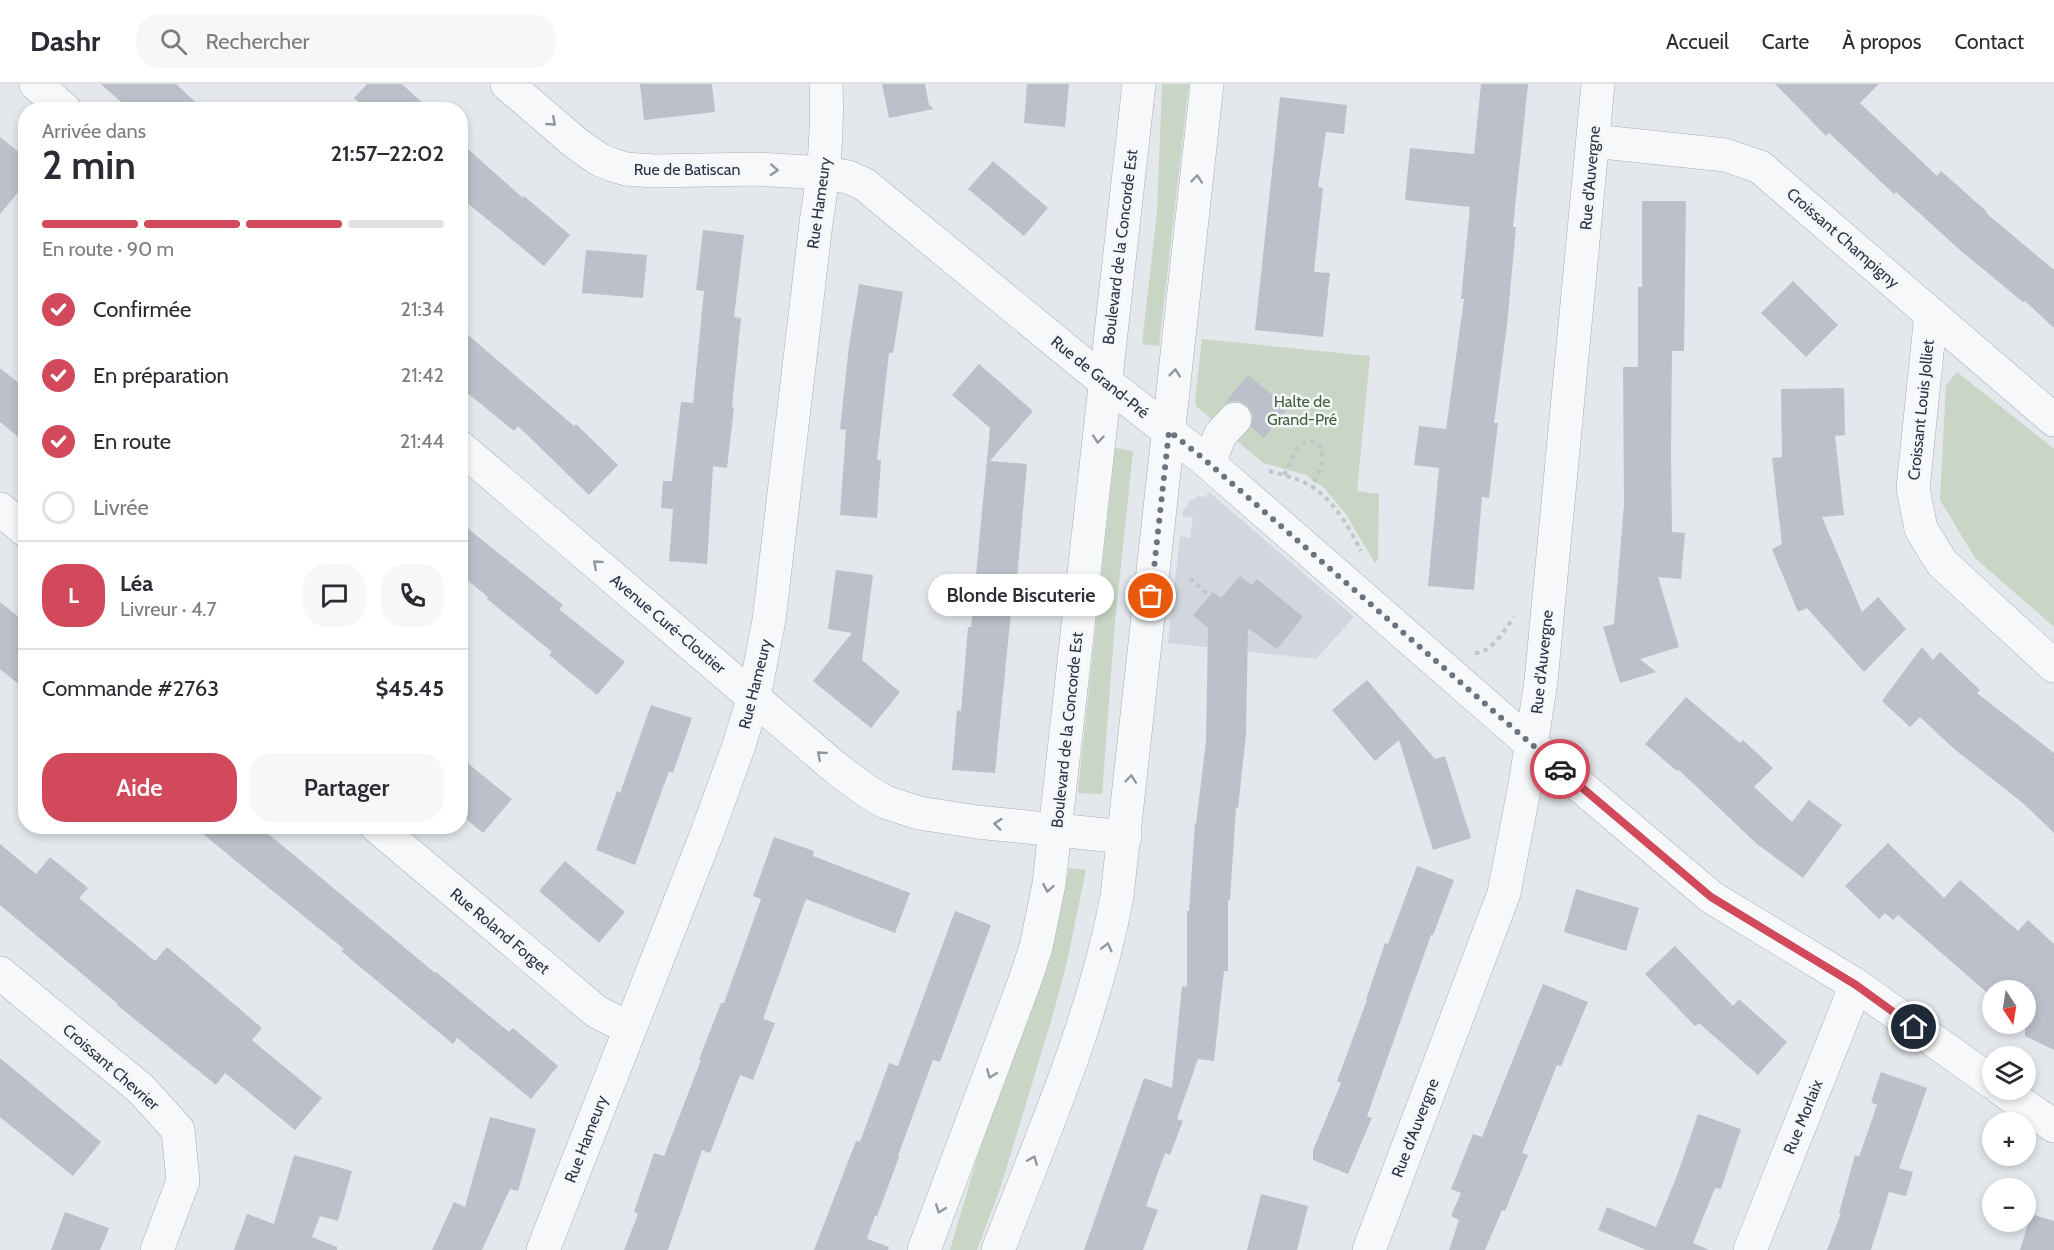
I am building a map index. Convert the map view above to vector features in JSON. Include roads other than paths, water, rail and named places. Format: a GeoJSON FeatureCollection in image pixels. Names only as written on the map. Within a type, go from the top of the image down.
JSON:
{"type":"FeatureCollection","features":[{"type":"Feature","properties":{"kind":"street"},"geometry":{"type":"LineString","coordinates":[[36,84],[57,102]]}},
{"type":"Feature","properties":{"kind":"street","name":"Rue de Batiscan"},"geometry":{"type":"LineString","coordinates":[[507,84],[577,144],[594,156],[626,169],[654,171],[756,169],[824,173]]}},
{"type":"Feature","properties":{"kind":"street","name":"Rue Hameury"},"geometry":{"type":"LineString","coordinates":[[543,1250],[707,833],[738,748],[753,697],[769,620],[816,222],[824,173],[827,137],[826,84]]}},
{"type":"Feature","properties":{"kind":"street","name":"Boulevard de la Concorde Est"},"geometry":{"type":"LineString","coordinates":[[924,1250],[1030,966],[1049,884],[1138,84]]}},
{"type":"Feature","properties":{"kind":"street"},"geometry":{"type":"LineString","coordinates":[[998,1250],[1069,1065],[1097,984],[1117,896],[1208,84]]}},
{"type":"Feature","properties":{"kind":"street","name":"Rue d'Auvergne"},"geometry":{"type":"LineString","coordinates":[[1369,1250],[1504,893],[1532,745],[1544,657],[1598,84]]}},
{"type":"Feature","properties":{"kind":"street","name":"Croissant Champigny"},"geometry":{"type":"LineString","coordinates":[[1593,141],[1725,155],[1760,167],[2054,420]]}},
{"type":"Feature","properties":{"kind":"street","name":"Rue de Grand-Pré"},"geometry":{"type":"LineString","coordinates":[[824,173],[848,177],[864,184],[1209,463],[1532,745],[1711,897],[1856,985],[1982,1075]]}},
{"type":"Feature","properties":{"kind":"street","name":"Croissant Louis Jolliet"},"geometry":{"type":"LineString","coordinates":[[1931,314],[1913,488],[1921,529],[1942,563],[2054,666]]}},
{"type":"Feature","properties":{"kind":"street"},"geometry":{"type":"LineString","coordinates":[[1209,463],[1220,435],[1235,419]]}},
{"type":"Feature","properties":{"kind":"street","name":"Avenue Curé-Cloutier"},"geometry":{"type":"LineString","coordinates":[[468,454],[845,776],[885,802],[919,813],[1125,837]]}},
{"type":"Feature","properties":{"kind":"street"},"geometry":{"type":"LineString","coordinates":[[0,509],[18,524]]}},
{"type":"Feature","properties":{"kind":"street","name":"Rue Roland Forget"},"geometry":{"type":"LineString","coordinates":[[386,834],[597,1012],[629,1028]]}},
{"type":"Feature","properties":{"kind":"street","name":"Croissant Chevrier"},"geometry":{"type":"LineString","coordinates":[[0,973],[141,1089],[178,1130],[183,1181],[156,1250]]}},
{"type":"Feature","properties":{"kind":"street","name":"Rue Morlaix"},"geometry":{"type":"LineString","coordinates":[[1750,1250],[1856,985]]}},
{"type":"Feature","properties":{"kind":"street"},"geometry":{"type":"LineString","coordinates":[[2017,1100],[2054,1126]]}},
{"type":"Feature","properties":{"kind":"place","name":"Blonde Biscuterie"},"geometry":{"type":"Point","coordinates":[1151,596]}},
{"type":"Feature","properties":{"kind":"park label","name":"Halte de Grand-Pré"},"geometry":{"type":"Point","coordinates":[1302,410]}}]}
